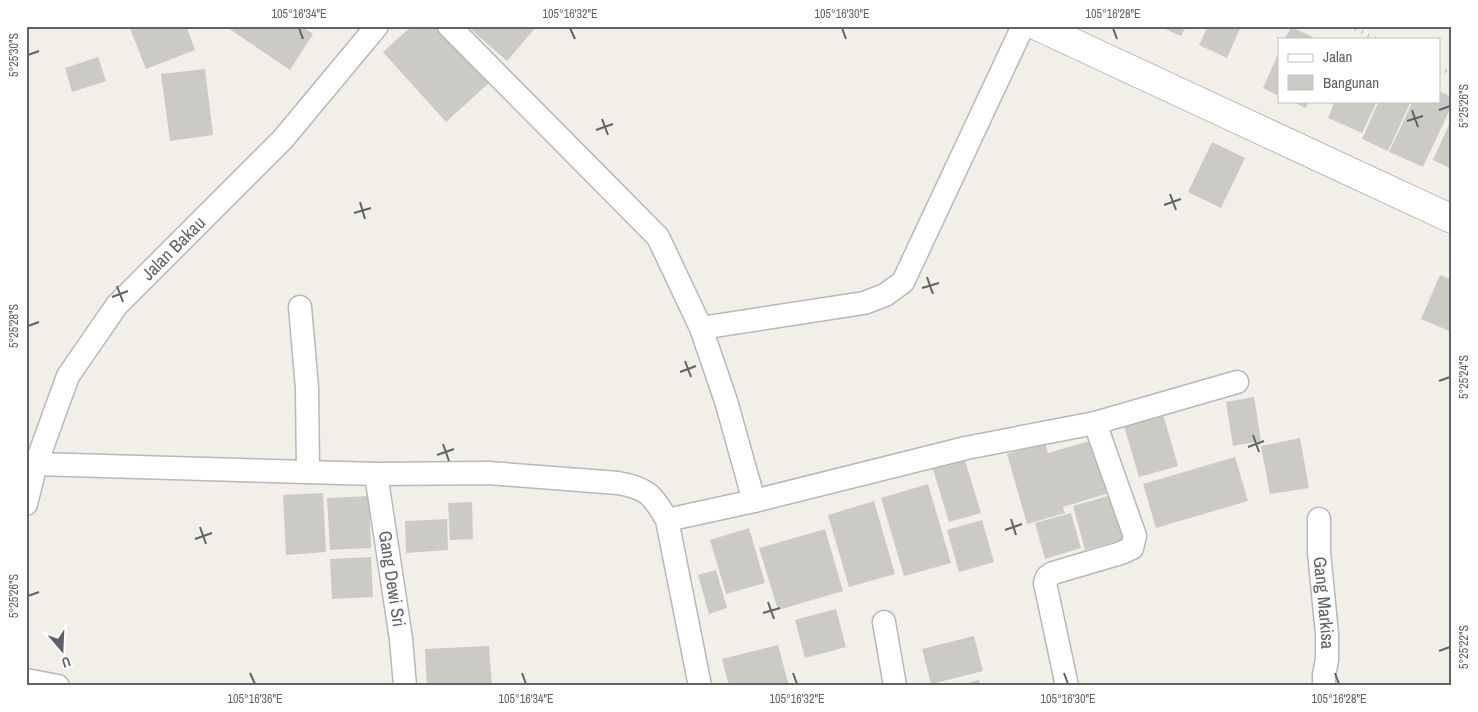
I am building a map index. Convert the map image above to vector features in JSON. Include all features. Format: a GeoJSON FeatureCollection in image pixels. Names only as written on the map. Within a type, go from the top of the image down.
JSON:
{"type":"FeatureCollection","features":[{"type":"Feature","properties":{"kind":"street"},"geometry":{"type":"LineString","coordinates":[[449,26],[658,236],[701,328],[726,401],[754,500]]}},
{"type":"Feature","properties":{"kind":"street"},"geometry":{"type":"LineString","coordinates":[[701,328],[864,303],[886,295],[903,282],[1023,26]]}},
{"type":"Feature","properties":{"kind":"street"},"geometry":{"type":"LineString","coordinates":[[1037,26],[1452,218]]}},
{"type":"Feature","properties":{"kind":"street","name":"Jalan Bakau"},"geometry":{"type":"LineString","coordinates":[[26,504],[36,464],[68,376],[118,305],[283,139],[374,27]]}},
{"type":"Feature","properties":{"kind":"street"},"geometry":{"type":"LineString","coordinates":[[300,307],[307,388],[308,472]]}},
{"type":"Feature","properties":{"kind":"street"},"geometry":{"type":"LineString","coordinates":[[667,520],[966,448],[1095,423],[1237,382]]}},
{"type":"Feature","properties":{"kind":"street"},"geometry":{"type":"LineString","coordinates":[[1068,686],[1045,583],[1047,577],[1053,573],[1132,548],[1135,536],[1095,423]]}},
{"type":"Feature","properties":{"kind":"street"},"geometry":{"type":"LineString","coordinates":[[36,464],[376,474],[489,473],[618,483],[633,486],[646,492],[656,501],[667,520],[700,686]]}},
{"type":"Feature","properties":{"kind":"street","name":"Gang Dewi Sri"},"geometry":{"type":"LineString","coordinates":[[376,474],[401,639],[405,686]]}},
{"type":"Feature","properties":{"kind":"street","name":"Gang Markisa"},"geometry":{"type":"LineString","coordinates":[[1319,519],[1319,552],[1327,634],[1324,686]]}},
{"type":"Feature","properties":{"kind":"street"},"geometry":{"type":"LineString","coordinates":[[884,622],[896,686]]}},
{"type":"Feature","properties":{"kind":"street"},"geometry":{"type":"LineString","coordinates":[[26,680],[58,686]]}},
{"type":"Feature","properties":{"kind":"building"},"geometry":{"type":"Polygon","coordinates":[[[129,26],[186,26],[195,50],[146,69],[129,26]]]}},
{"type":"Feature","properties":{"kind":"building"},"geometry":{"type":"Polygon","coordinates":[[[225,26],[301,26],[313,34],[290,70],[225,26]]]}},
{"type":"Feature","properties":{"kind":"building"},"geometry":{"type":"Polygon","coordinates":[[[412,26],[439,26],[489,83],[446,122],[383,52],[412,26]]]}},
{"type":"Feature","properties":{"kind":"building"},"geometry":{"type":"Polygon","coordinates":[[[467,26],[537,26],[507,61],[467,26]]]}},
{"type":"Feature","properties":{"kind":"building"},"geometry":{"type":"Polygon","coordinates":[[[1158,26],[1186,26],[1181,36],[1158,26]]]}},
{"type":"Feature","properties":{"kind":"building"},"geometry":{"type":"Polygon","coordinates":[[[1208,26],[1241,26],[1227,58],[1199,45],[1208,26]]]}},
{"type":"Feature","properties":{"kind":"building"},"geometry":{"type":"Polygon","coordinates":[[[1291,27],[1315,38],[1286,38],[1291,27]]]}},
{"type":"Feature","properties":{"kind":"building"},"geometry":{"type":"Polygon","coordinates":[[[1278,54],[1278,96],[1263,88],[1278,54]]]}},
{"type":"Feature","properties":{"kind":"building"},"geometry":{"type":"Polygon","coordinates":[[[98,57],[106,81],[72,92],[65,68],[98,57]]]}},
{"type":"Feature","properties":{"kind":"building"},"geometry":{"type":"Polygon","coordinates":[[[205,69],[213,135],[170,141],[161,74],[205,69]]]}},
{"type":"Feature","properties":{"kind":"building"},"geometry":{"type":"Polygon","coordinates":[[[1440,91],[1452,97],[1452,105],[1423,167],[1389,152],[1413,102],[1440,102],[1440,91]]]}},
{"type":"Feature","properties":{"kind":"building"},"geometry":{"type":"Polygon","coordinates":[[[1293,102],[1309,102],[1306,108],[1293,102]]]}},
{"type":"Feature","properties":{"kind":"building"},"geometry":{"type":"Polygon","coordinates":[[[1335,102],[1377,102],[1362,133],[1328,118],[1335,102]]]}},
{"type":"Feature","properties":{"kind":"building"},"geometry":{"type":"Polygon","coordinates":[[[1379,102],[1411,102],[1388,151],[1362,139],[1379,102]]]}},
{"type":"Feature","properties":{"kind":"building"},"geometry":{"type":"Polygon","coordinates":[[[1452,118],[1452,169],[1433,160],[1452,118]]]}},
{"type":"Feature","properties":{"kind":"building"},"geometry":{"type":"Polygon","coordinates":[[[1212,142],[1245,158],[1221,208],[1188,192],[1212,142]]]}},
{"type":"Feature","properties":{"kind":"building"},"geometry":{"type":"Polygon","coordinates":[[[1440,275],[1452,280],[1452,332],[1421,319],[1440,275]]]}},
{"type":"Feature","properties":{"kind":"building"},"geometry":{"type":"Polygon","coordinates":[[[1254,397],[1261,441],[1233,446],[1226,402],[1254,397]]]}},
{"type":"Feature","properties":{"kind":"building"},"geometry":{"type":"Polygon","coordinates":[[[1162,411],[1178,466],[1139,477],[1123,423],[1162,411]]]}},
{"type":"Feature","properties":{"kind":"building"},"geometry":{"type":"Polygon","coordinates":[[[1300,438],[1309,488],[1270,494],[1261,446],[1300,438]]]}},
{"type":"Feature","properties":{"kind":"building"},"geometry":{"type":"Polygon","coordinates":[[[1093,440],[1109,493],[1063,507],[1065,513],[1027,524],[1007,454],[1045,443],[1048,453],[1093,440]]]}},
{"type":"Feature","properties":{"kind":"building"},"geometry":{"type":"Polygon","coordinates":[[[964,457],[981,513],[949,522],[932,466],[964,457]]]}},
{"type":"Feature","properties":{"kind":"building"},"geometry":{"type":"Polygon","coordinates":[[[1235,457],[1248,501],[1156,528],[1143,484],[1235,457]]]}},
{"type":"Feature","properties":{"kind":"building"},"geometry":{"type":"Polygon","coordinates":[[[928,484],[951,563],[904,576],[881,498],[928,484]]]}},
{"type":"Feature","properties":{"kind":"building"},"geometry":{"type":"Polygon","coordinates":[[[323,493],[326,552],[286,555],[283,495],[323,493]]]}},
{"type":"Feature","properties":{"kind":"building"},"geometry":{"type":"Polygon","coordinates":[[[1115,494],[1128,538],[1085,550],[1073,506],[1115,494]]]}},
{"type":"Feature","properties":{"kind":"building"},"geometry":{"type":"Polygon","coordinates":[[[369,496],[371,548],[330,550],[327,498],[369,496]]]}},
{"type":"Feature","properties":{"kind":"building"},"geometry":{"type":"Polygon","coordinates":[[[874,501],[895,574],[849,587],[828,515],[874,501]]]}},
{"type":"Feature","properties":{"kind":"building"},"geometry":{"type":"Polygon","coordinates":[[[472,502],[473,539],[450,540],[448,503],[472,502]]]}},
{"type":"Feature","properties":{"kind":"building"},"geometry":{"type":"Polygon","coordinates":[[[1071,513],[1081,548],[1045,559],[1035,523],[1071,513]]]}},
{"type":"Feature","properties":{"kind":"building"},"geometry":{"type":"Polygon","coordinates":[[[447,519],[448,550],[406,553],[405,521],[447,519]]]}},
{"type":"Feature","properties":{"kind":"building"},"geometry":{"type":"Polygon","coordinates":[[[982,520],[994,562],[959,572],[947,530],[982,520]]]}},
{"type":"Feature","properties":{"kind":"building"},"geometry":{"type":"Polygon","coordinates":[[[749,528],[765,583],[726,594],[710,540],[749,528]]]}},
{"type":"Feature","properties":{"kind":"building"},"geometry":{"type":"Polygon","coordinates":[[[825,529],[843,591],[778,610],[759,548],[825,529]]]}},
{"type":"Feature","properties":{"kind":"building"},"geometry":{"type":"Polygon","coordinates":[[[371,557],[373,597],[332,599],[330,559],[371,557]]]}},
{"type":"Feature","properties":{"kind":"building"},"geometry":{"type":"Polygon","coordinates":[[[716,570],[727,608],[709,614],[698,575],[716,570]]]}},
{"type":"Feature","properties":{"kind":"building"},"geometry":{"type":"Polygon","coordinates":[[[836,609],[846,647],[805,658],[795,620],[836,609]]]}},
{"type":"Feature","properties":{"kind":"building"},"geometry":{"type":"Polygon","coordinates":[[[974,636],[983,671],[931,684],[922,649],[974,636]]]}},
{"type":"Feature","properties":{"kind":"building"},"geometry":{"type":"Polygon","coordinates":[[[778,645],[789,686],[729,686],[722,659],[778,645]]]}},
{"type":"Feature","properties":{"kind":"building"},"geometry":{"type":"Polygon","coordinates":[[[489,646],[492,686],[427,686],[425,649],[489,646]]]}},
{"type":"Feature","properties":{"kind":"building"},"geometry":{"type":"Polygon","coordinates":[[[979,680],[980,686],[960,686],[960,685],[979,680]]]}},
{"type":"Feature","properties":{"kind":"railway"},"geometry":{"type":"LineString","coordinates":[[1349,26],[1374,38]]}},
{"type":"Feature","properties":{"kind":"railway"},"geometry":{"type":"LineString","coordinates":[[1440,68],[1452,74]]}}]}
